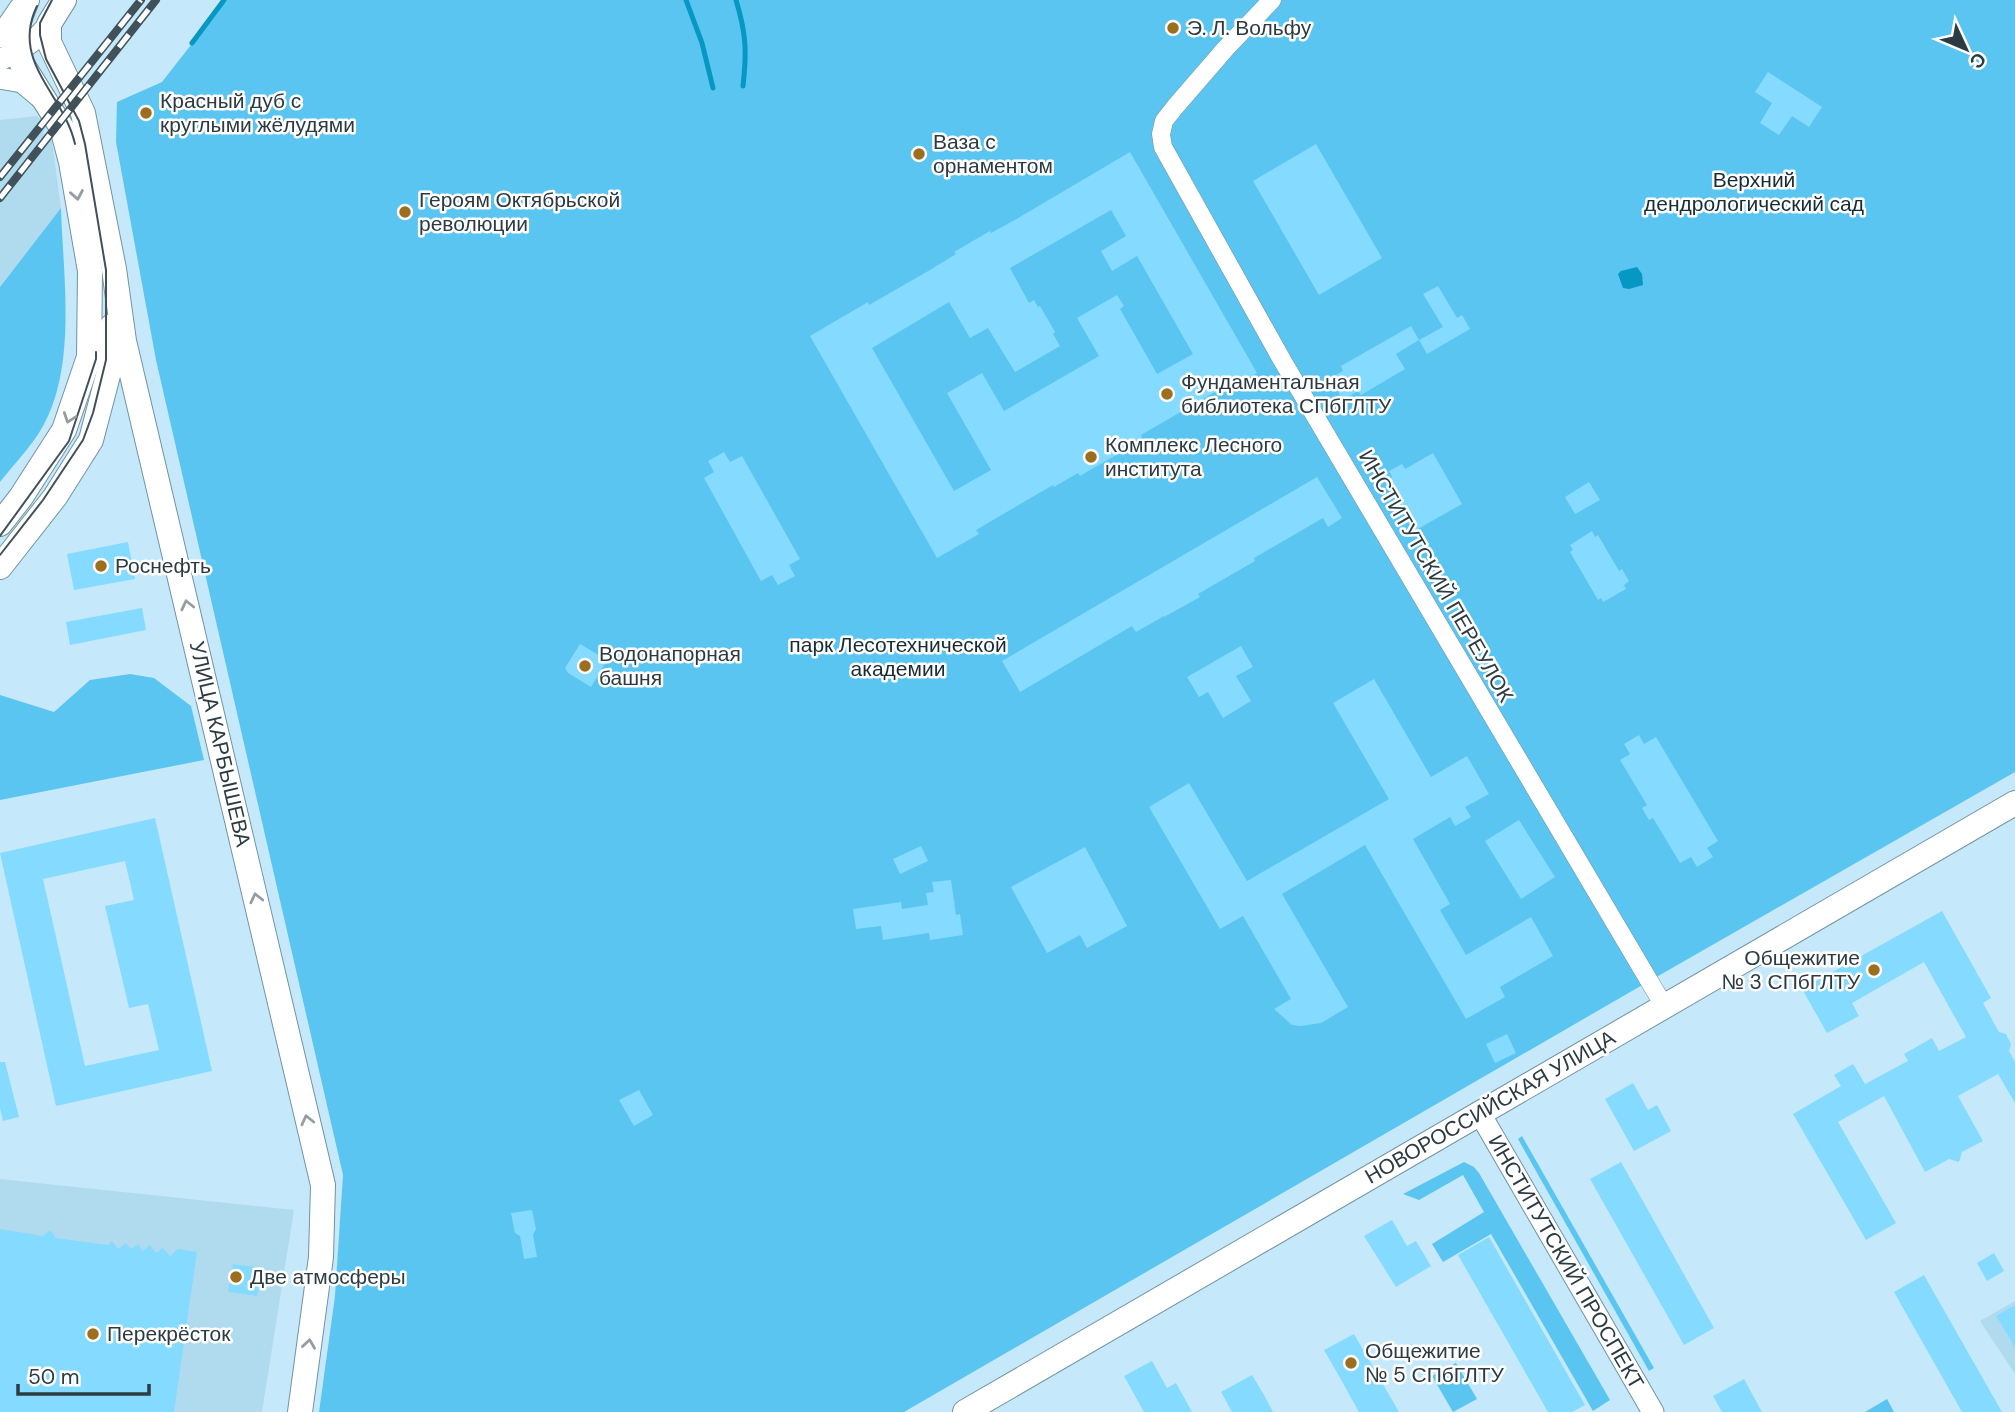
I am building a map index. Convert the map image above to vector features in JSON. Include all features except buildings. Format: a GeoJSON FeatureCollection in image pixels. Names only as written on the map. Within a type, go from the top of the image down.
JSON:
{"type":"FeatureCollection","features":[{"type":"Feature","properties":{"kind":"main road"},"geometry":{"type":"LineString","coordinates":[[0,567],[55,497],[91,440],[111,360],[102,270],[62,128],[22,64],[4,65],[26,0]]}},
{"type":"Feature","properties":{"kind":"main road"},"geometry":{"type":"LineString","coordinates":[[49,24],[64,0]]}},
{"type":"Feature","properties":{"kind":"main road","name":"УЛИЦА КАРБЫШЕВА"},"geometry":{"type":"LineString","coordinates":[[49,24],[49,42],[83,113],[102,270],[124,341],[323,1185],[321,1257],[300,1412]]}},
{"type":"Feature","properties":{"kind":"main road"},"geometry":{"type":"LineString","coordinates":[[0,524],[22,497],[64,430],[89,357],[102,270]]}},
{"type":"Feature","properties":{"kind":"main road","name":"НОВОРОССИЙСКАЯ УЛИЦА"},"geometry":{"type":"LineString","coordinates":[[965,1412],[2015,803]]}},
{"type":"Feature","properties":{"kind":"street","name":"ИНСТИТУТСКИЙ ПЕРЕУЛОК"},"geometry":{"type":"LineString","coordinates":[[1272,0],[1226,48],[1164,121],[1161,134],[1164,147],[1282,360],[1664,1006]]}},
{"type":"Feature","properties":{"kind":"street"},"geometry":{"type":"LineString","coordinates":[[4,65],[49,24]]}},
{"type":"Feature","properties":{"kind":"street","name":"ИНСТИТУТСКИЙ ПРОСПЕКТ"},"geometry":{"type":"LineString","coordinates":[[1479,1112],[1653,1412]]}},
{"type":"Feature","properties":{"kind":"shaded area"},"geometry":{"type":"Polygon","coordinates":[[[36,116],[48,124],[43,133],[52,141],[61,208],[0,287],[0,120],[36,116]]]}},
{"type":"Feature","properties":{"kind":"shaded area"},"geometry":{"type":"Polygon","coordinates":[[[1637,267],[1642,274],[1643,285],[1623,288],[1618,274],[1637,267]]]}},
{"type":"Feature","properties":{"kind":"shaded area"},"geometry":{"type":"Polygon","coordinates":[[[0,1179],[294,1210],[262,1412],[0,1412],[0,1179]]]}},
{"type":"Feature","properties":{"kind":"shaded area"},"geometry":{"type":"Polygon","coordinates":[[[2015,1301],[2015,1374],[1980,1321],[2015,1301]]]}},
{"type":"Feature","properties":{"kind":"green space","name":"парк Лесотехнической академии"},"geometry":{"type":"Polygon","coordinates":[[[226,0],[2015,0],[2015,772],[904,1412],[319,1412],[335,1296],[343,1175],[156,360],[116,142],[117,102],[162,82],[226,0]]]}},
{"type":"Feature","properties":{"kind":"green space"},"geometry":{"type":"Polygon","coordinates":[[[61,208],[66,320],[60,376],[54,402],[43,426],[0,482],[0,287],[61,208]]]}},
{"type":"Feature","properties":{"kind":"green space"},"geometry":{"type":"Polygon","coordinates":[[[130,674],[154,678],[191,706],[204,760],[0,800],[0,695],[54,712],[90,680],[130,674]]]}},
{"type":"Feature","properties":{"kind":"green space"},"geometry":{"type":"Polygon","coordinates":[[[1522,1136],[1654,1368],[1649,1371],[1518,1139],[1522,1136]]]}},
{"type":"Feature","properties":{"kind":"green space"},"geometry":{"type":"Polygon","coordinates":[[[1464,1162],[1479,1173],[1610,1400],[1593,1411],[1491,1234],[1443,1262],[1432,1244],[1484,1212],[1463,1175],[1419,1200],[1403,1194],[1464,1162]]]}},
{"type":"Feature","properties":{"kind":"green space"},"geometry":{"type":"Polygon","coordinates":[[[1456,1363],[1477,1399],[1453,1412],[1432,1376],[1456,1363]]]}},
{"type":"Feature","properties":{"kind":"green space"},"geometry":{"type":"Polygon","coordinates":[[[1887,1399],[1894,1412],[1865,1412],[1887,1399]]]}},
{"type":"Feature","properties":{"kind":"waterway"},"geometry":{"type":"LineString","coordinates":[[192,43],[224,0]]}},
{"type":"Feature","properties":{"kind":"waterway"},"geometry":{"type":"LineString","coordinates":[[686,0],[702,43],[713,88]]}},
{"type":"Feature","properties":{"kind":"waterway"},"geometry":{"type":"LineString","coordinates":[[736,0],[745,42],[743,86]]}},
{"type":"Feature","properties":{"kind":"tram line"},"geometry":{"type":"LineString","coordinates":[[0,555],[43,500],[83,440],[93,413],[106,360],[106,270],[85,144],[79,121],[46,59],[40,35],[40,23],[52,0]]}},
{"type":"Feature","properties":{"kind":"tram line"},"geometry":{"type":"LineString","coordinates":[[37,6],[30,26],[34,61],[61,109],[75,144]]}},
{"type":"Feature","properties":{"kind":"tram line"},"geometry":{"type":"LineString","coordinates":[[0,536],[69,441],[96,352]]}},
{"type":"Feature","properties":{"kind":"railway"},"geometry":{"type":"LineString","coordinates":[[0,177],[141,0]]}},
{"type":"Feature","properties":{"kind":"railway"},"geometry":{"type":"LineString","coordinates":[[0,198],[156,0]]}},
{"type":"Feature","properties":{"kind":"place","name":"Э. Л. Вольфу"},"geometry":{"type":"Point","coordinates":[1173,28]}},
{"type":"Feature","properties":{"kind":"place","name":"Красный дуб с круглыми жёлудями"},"geometry":{"type":"Point","coordinates":[146,113]}},
{"type":"Feature","properties":{"kind":"place","name":"Ваза с орнаментом"},"geometry":{"type":"Point","coordinates":[919,154]}},
{"type":"Feature","properties":{"kind":"place","name":"Героям Октябрьской революции"},"geometry":{"type":"Point","coordinates":[405,212]}},
{"type":"Feature","properties":{"kind":"place","name":"Фундаментальная библиотека СПбГЛТУ"},"geometry":{"type":"Point","coordinates":[1167,394]}},
{"type":"Feature","properties":{"kind":"place","name":"Комплекс Лесного института"},"geometry":{"type":"Point","coordinates":[1091,457]}},
{"type":"Feature","properties":{"kind":"place","name":"Роснефть"},"geometry":{"type":"Point","coordinates":[101,566]}},
{"type":"Feature","properties":{"kind":"place","name":"Водонапорная башня"},"geometry":{"type":"Point","coordinates":[585,666]}},
{"type":"Feature","properties":{"kind":"place","name":"Общежитие № 3 СПбГЛТУ"},"geometry":{"type":"Point","coordinates":[1874,970]}},
{"type":"Feature","properties":{"kind":"place","name":"Две атмосферы"},"geometry":{"type":"Point","coordinates":[236,1277]}},
{"type":"Feature","properties":{"kind":"place","name":"Перекрёсток"},"geometry":{"type":"Point","coordinates":[93,1334]}},
{"type":"Feature","properties":{"kind":"place","name":"Общежитие № 5 СПбГЛТУ"},"geometry":{"type":"Point","coordinates":[1351,1363]}},
{"type":"Feature","properties":{"kind":"park label","name":"Верхний дендрологический сад"},"geometry":{"type":"Point","coordinates":[1754,192]}}]}
